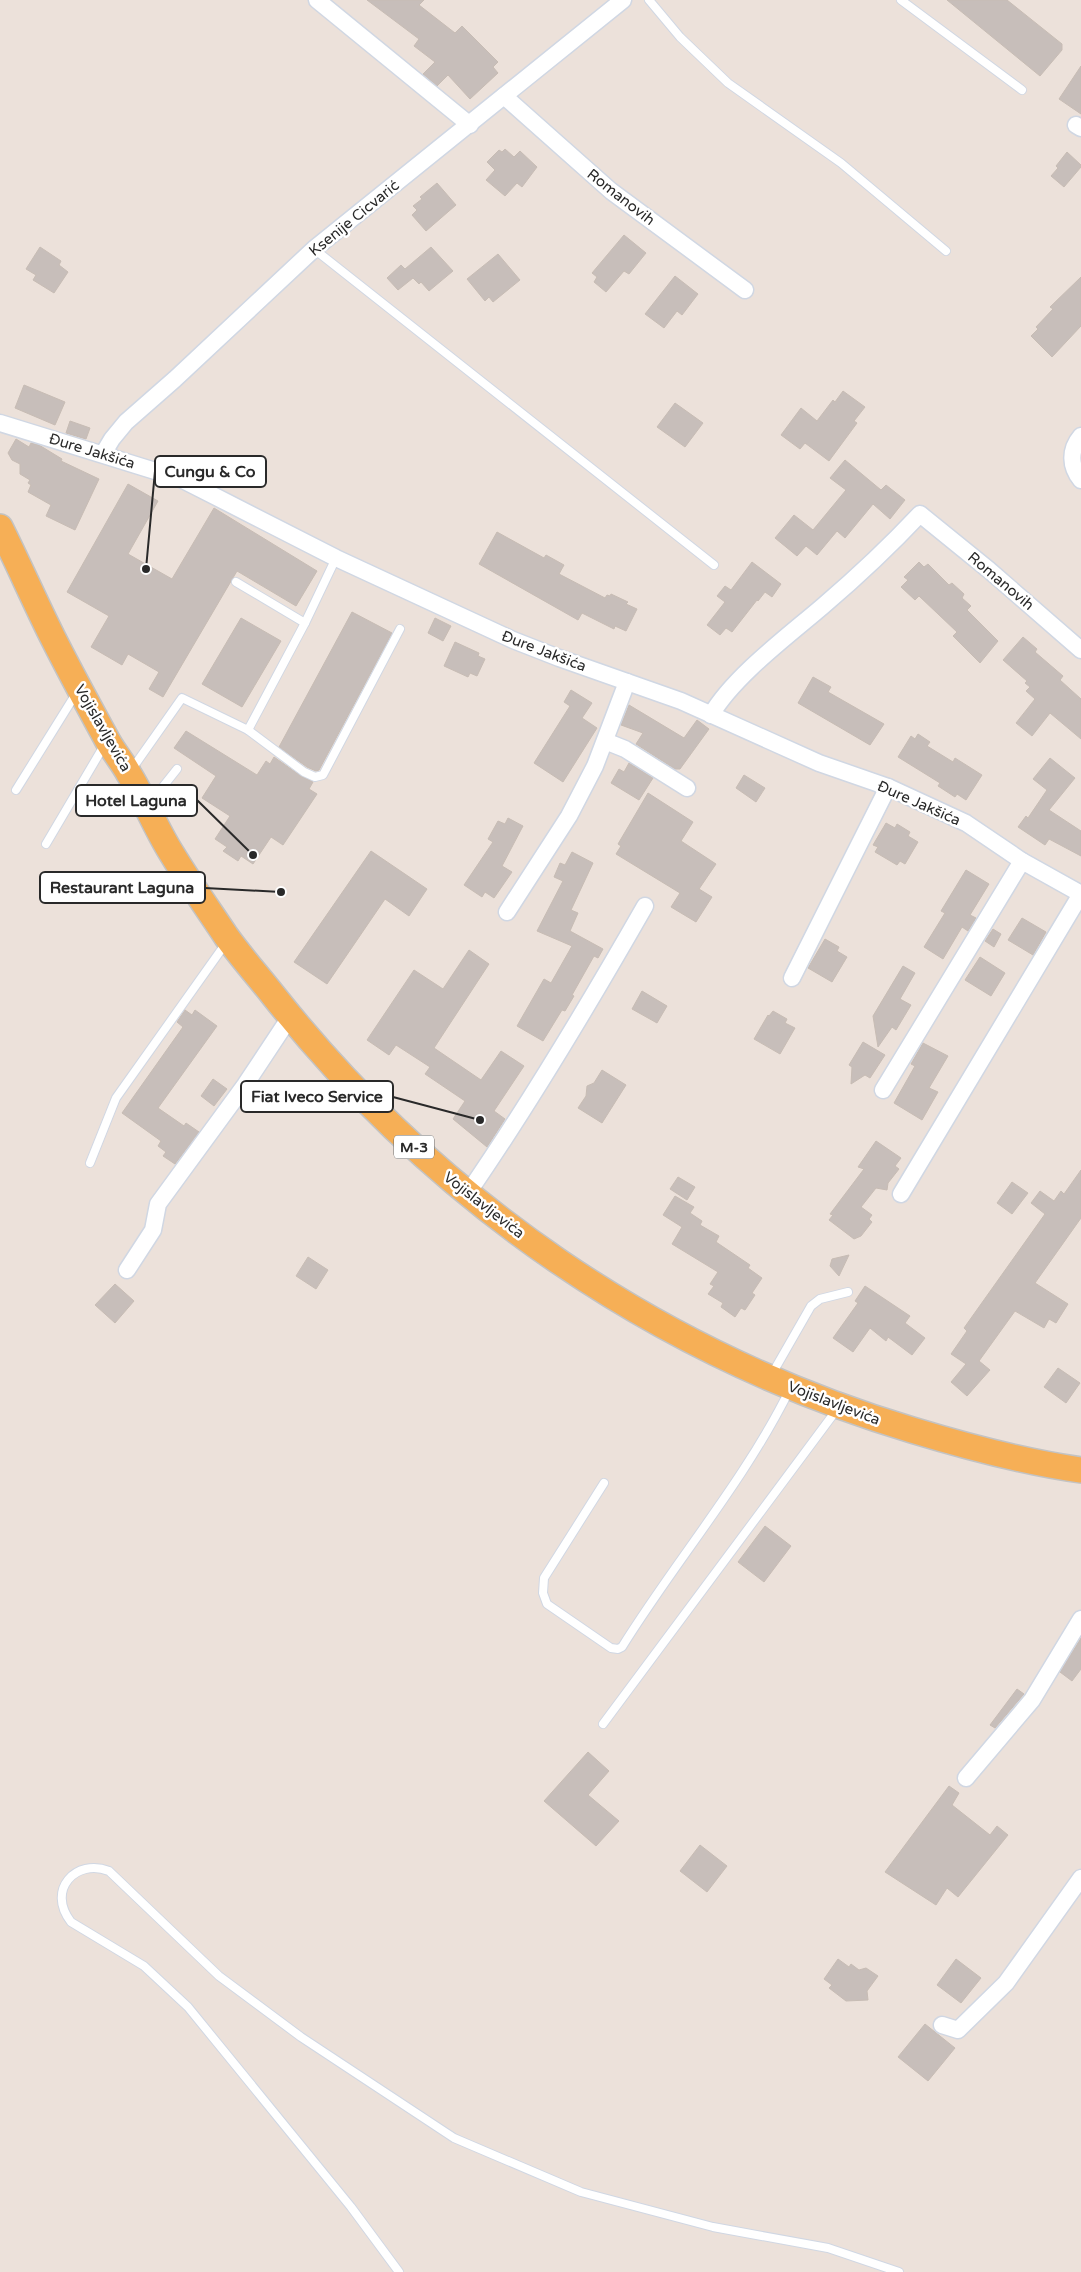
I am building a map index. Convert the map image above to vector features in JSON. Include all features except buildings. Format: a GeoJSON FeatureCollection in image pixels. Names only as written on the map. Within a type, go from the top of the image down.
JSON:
{"type":"FeatureCollection","features":[{"type":"Feature","properties":{"kind":"main road","name":"Vojislavljevića"},"geometry":{"type":"LineString","coordinates":[[2,537],[107,740],[129,773],[172,854],[229,940],[290,1017],[382,1118],[468,1193],[546,1253],[618,1302],[722,1358],[780,1383],[869,1417],[965,1446],[1048,1465],[1081,1470]]}},
{"type":"Feature","properties":{"kind":"street"},"geometry":{"type":"LineString","coordinates":[[317,0],[470,125]]}},
{"type":"Feature","properties":{"kind":"street","name":"Ksenije Cicvarić"},"geometry":{"type":"LineString","coordinates":[[103,454],[126,422],[175,380],[314,249],[623,0]]}},
{"type":"Feature","properties":{"kind":"street","name":"Romanovih"},"geometry":{"type":"LineString","coordinates":[[504,96],[611,191],[744,290]]}},
{"type":"Feature","properties":{"kind":"street","name":"Đure Jakšića"},"geometry":{"type":"LineString","coordinates":[[0,423],[181,479],[336,558],[513,640],[681,701],[819,763],[888,787],[966,824],[1022,861],[1081,894]]}},
{"type":"Feature","properties":{"kind":"street"},"geometry":{"type":"LineString","coordinates":[[1081,436],[1077,441],[1072,456],[1074,471],[1081,480]]}},
{"type":"Feature","properties":{"kind":"street","name":"Romanovih"},"geometry":{"type":"LineString","coordinates":[[711,715],[726,693],[774,648],[860,575],[920,514],[989,570],[1081,650]]}},
{"type":"Feature","properties":{"kind":"street"},"geometry":{"type":"LineString","coordinates":[[507,912],[569,816],[595,766],[627,682]]}},
{"type":"Feature","properties":{"kind":"street"},"geometry":{"type":"LineString","coordinates":[[605,740],[625,749],[688,788]]}},
{"type":"Feature","properties":{"kind":"street"},"geometry":{"type":"LineString","coordinates":[[792,978],[888,787]]}},
{"type":"Feature","properties":{"kind":"street"},"geometry":{"type":"LineString","coordinates":[[883,1090],[1022,861]]}},
{"type":"Feature","properties":{"kind":"street"},"geometry":{"type":"LineString","coordinates":[[901,1194],[1081,894]]}},
{"type":"Feature","properties":{"kind":"street"},"geometry":{"type":"LineString","coordinates":[[468,1193],[522,1114],[645,906]]}},
{"type":"Feature","properties":{"kind":"street"},"geometry":{"type":"LineString","coordinates":[[127,1270],[153,1230],[158,1204],[245,1085],[290,1017]]}},
{"type":"Feature","properties":{"kind":"street"},"geometry":{"type":"LineString","coordinates":[[966,1778],[1032,1700],[1081,1619]]}},
{"type":"Feature","properties":{"kind":"street"},"geometry":{"type":"LineString","coordinates":[[942,2025],[958,2030],[1006,1983],[1081,1878]]}},
{"type":"Feature","properties":{"kind":"lane"},"geometry":{"type":"LineString","coordinates":[[649,0],[680,37],[728,83],[841,163],[946,251]]}},
{"type":"Feature","properties":{"kind":"lane"},"geometry":{"type":"LineString","coordinates":[[901,0],[1022,90]]}},
{"type":"Feature","properties":{"kind":"lane"},"geometry":{"type":"LineString","coordinates":[[314,249],[714,565]]}},
{"type":"Feature","properties":{"kind":"lane"},"geometry":{"type":"LineString","coordinates":[[248,730],[305,623],[336,558]]}},
{"type":"Feature","properties":{"kind":"lane"},"geometry":{"type":"LineString","coordinates":[[236,582],[305,623]]}},
{"type":"Feature","properties":{"kind":"lane"},"geometry":{"type":"LineString","coordinates":[[129,773],[182,698],[248,730],[304,772],[314,777],[323,775],[400,629]]}},
{"type":"Feature","properties":{"kind":"lane"},"geometry":{"type":"LineString","coordinates":[[16,790],[80,689]]}},
{"type":"Feature","properties":{"kind":"lane"},"geometry":{"type":"LineString","coordinates":[[46,844],[107,740]]}},
{"type":"Feature","properties":{"kind":"lane"},"geometry":{"type":"LineString","coordinates":[[147,807],[177,769]]}},
{"type":"Feature","properties":{"kind":"lane"},"geometry":{"type":"LineString","coordinates":[[90,1164],[116,1098],[229,940]]}},
{"type":"Feature","properties":{"kind":"lane"},"geometry":{"type":"LineString","coordinates":[[604,1483],[544,1578],[543,1593],[547,1604],[611,1648],[618,1649],[622,1647],[742,1473],[778,1414],[780,1383],[811,1306],[820,1299],[848,1292]]}},
{"type":"Feature","properties":{"kind":"lane"},"geometry":{"type":"LineString","coordinates":[[603,1724],[840,1406]]}},
{"type":"Feature","properties":{"kind":"lane"},"geometry":{"type":"LineString","coordinates":[[399,2272],[351,2207],[188,2007],[144,1966],[71,1922],[64,1913],[61,1894],[65,1884],[72,1877],[80,1871],[91,1868],[101,1868],[109,1871],[219,1976],[301,2037],[454,2138],[581,2192],[713,2227],[828,2248],[899,2272]]}},
{"type":"Feature","properties":{"kind":"place","name":"Cungu & Co"},"geometry":{"type":"Point","coordinates":[146,569]}},
{"type":"Feature","properties":{"kind":"place","name":"Hotel Laguna"},"geometry":{"type":"Point","coordinates":[253,855]}},
{"type":"Feature","properties":{"kind":"place","name":"Restaurant Laguna"},"geometry":{"type":"Point","coordinates":[281,892]}},
{"type":"Feature","properties":{"kind":"place","name":"Fiat Iveco Service"},"geometry":{"type":"Point","coordinates":[480,1120]}}]}
